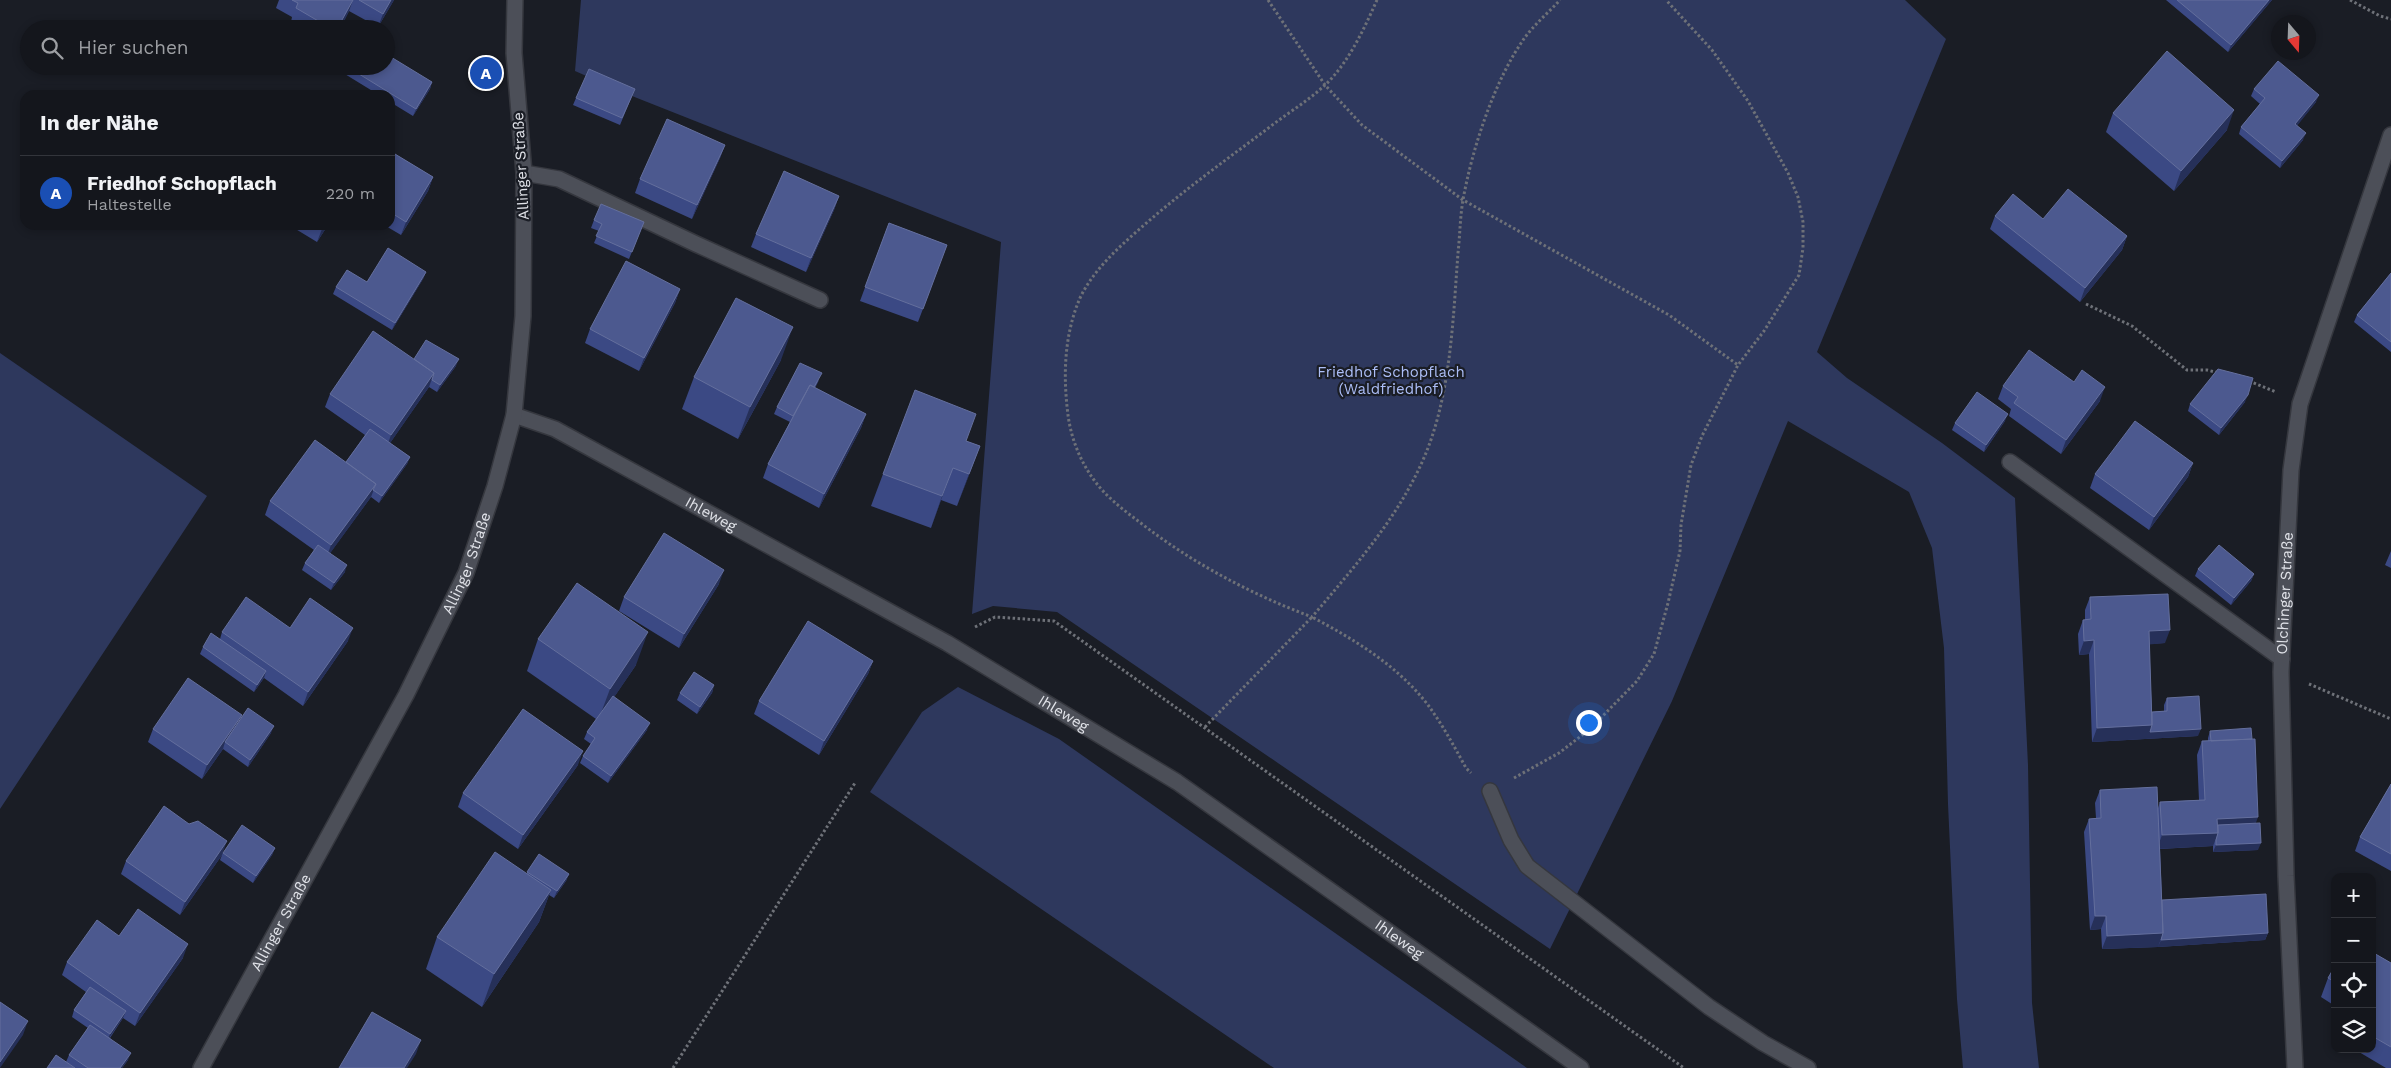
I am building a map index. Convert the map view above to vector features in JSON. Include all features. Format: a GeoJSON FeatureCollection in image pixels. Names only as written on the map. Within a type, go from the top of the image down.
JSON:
{"type":"FeatureCollection","features":[{"type":"Feature","properties":{"kind":"street","name":"Allinger Straße"},"geometry":{"type":"LineString","coordinates":[[201,1068],[406,695],[466,573],[495,486],[514,415],[523,316],[524,173],[514,53],[516,0]]}},
{"type":"Feature","properties":{"kind":"street","name":"Olchinger Straße"},"geometry":{"type":"LineString","coordinates":[[2295,1068],[2286,876],[2281,665],[2291,470],[2300,404],[2391,135]]}},
{"type":"Feature","properties":{"kind":"street"},"geometry":{"type":"LineString","coordinates":[[524,173],[559,179],[820,300]]}},
{"type":"Feature","properties":{"kind":"street","name":"Ihleweg"},"geometry":{"type":"LineString","coordinates":[[514,415],[555,429],[947,643],[1177,782],[1581,1068]]}},
{"type":"Feature","properties":{"kind":"street"},"geometry":{"type":"LineString","coordinates":[[2010,462],[2281,665]]}},
{"type":"Feature","properties":{"kind":"street"},"geometry":{"type":"LineString","coordinates":[[1490,791],[1511,840],[1527,866],[1709,1007],[1763,1043],[1808,1068]]}},
{"type":"Feature","properties":{"kind":"path"},"geometry":{"type":"LineString","coordinates":[[1268,0],[1325,85],[1362,125],[1463,200],[1669,315],[1738,365]]}},
{"type":"Feature","properties":{"kind":"path"},"geometry":{"type":"LineString","coordinates":[[1377,0],[1355,44],[1325,85],[1164,207],[1093,274],[1080,299],[1070,328],[1065,384],[1069,425],[1078,454],[1094,480],[1113,502],[1154,533],[1228,580],[1274,602],[1312,617],[1377,655],[1408,682],[1428,705],[1466,768],[1490,791],[1559,753],[1590,730],[1637,681],[1654,654],[1680,550],[1681,525],[1691,465],[1702,436],[1738,365],[1764,331],[1799,275],[1804,248],[1801,213],[1798,197],[1788,173],[1748,101],[1712,50],[1666,0]]}},
{"type":"Feature","properties":{"kind":"path"},"geometry":{"type":"LineString","coordinates":[[1205,727],[1312,617],[1367,552],[1395,515],[1426,453],[1440,408],[1450,348],[1463,200],[1480,134],[1499,80],[1527,35],[1560,0]]}},
{"type":"Feature","properties":{"kind":"path"},"geometry":{"type":"LineString","coordinates":[[2350,0],[2380,16],[2391,19]]}},
{"type":"Feature","properties":{"kind":"path"},"geometry":{"type":"LineString","coordinates":[[2086,304],[2132,326],[2187,370],[2207,370],[2227,375]]}},
{"type":"Feature","properties":{"kind":"path"},"geometry":{"type":"LineString","coordinates":[[2246,380],[2300,404]]}},
{"type":"Feature","properties":{"kind":"path"},"geometry":{"type":"LineString","coordinates":[[947,643],[995,616],[1054,621],[1684,1068]]}},
{"type":"Feature","properties":{"kind":"path"},"geometry":{"type":"LineString","coordinates":[[2281,665],[2391,719]]}},
{"type":"Feature","properties":{"kind":"path"},"geometry":{"type":"LineString","coordinates":[[673,1068],[855,782]]}},
{"type":"Feature","properties":{"kind":"green space","name":"Friedhof Schopflach (Waldfriedhof)"},"geometry":{"type":"Polygon","coordinates":[[[581,0],[1905,0],[1946,39],[1817,352],[1847,378],[1942,443],[2015,498],[2028,765],[2032,1003],[2039,1068],[1963,1068],[1957,999],[1948,804],[1944,648],[1932,548],[1909,492],[1788,421],[1672,701],[1550,949],[1057,612],[993,606],[972,614],[1001,242],[632,96],[575,71],[581,0]]]}},
{"type":"Feature","properties":{"kind":"green space"},"geometry":{"type":"Polygon","coordinates":[[[0,353],[207,496],[0,809],[0,353]]]}},
{"type":"Feature","properties":{"kind":"green space"},"geometry":{"type":"Polygon","coordinates":[[[958,687],[1059,739],[1527,1068],[1274,1068],[870,792],[922,712],[958,687]]]}},
{"type":"Feature","properties":{"kind":"building"},"geometry":{"type":"Polygon","coordinates":[[[292,0],[353,0],[342,20],[317,20],[296,8],[298,3],[292,0]]]}},
{"type":"Feature","properties":{"kind":"building"},"geometry":{"type":"Polygon","coordinates":[[[359,0],[391,0],[383,14],[359,0]]]}},
{"type":"Feature","properties":{"kind":"building"},"geometry":{"type":"Polygon","coordinates":[[[2177,0],[2269,0],[2231,45],[2177,0]]]}},
{"type":"Feature","properties":{"kind":"building"},"geometry":{"type":"Polygon","coordinates":[[[2167,51],[2234,110],[2181,171],[2113,113],[2167,51]]]}},
{"type":"Feature","properties":{"kind":"building"},"geometry":{"type":"Polygon","coordinates":[[[395,59],[432,82],[416,109],[395,96],[395,90],[385,90],[361,75],[395,75],[395,59]]]}},
{"type":"Feature","properties":{"kind":"building"},"geometry":{"type":"Polygon","coordinates":[[[2278,61],[2319,95],[2295,124],[2306,133],[2282,161],[2241,127],[2265,98],[2254,89],[2278,61]]]}},
{"type":"Feature","properties":{"kind":"building"},"geometry":{"type":"Polygon","coordinates":[[[589,69],[635,89],[622,118],[576,98],[589,69]]]}},
{"type":"Feature","properties":{"kind":"building"},"geometry":{"type":"Polygon","coordinates":[[[667,119],[725,145],[697,205],[640,179],[667,119]]]}},
{"type":"Feature","properties":{"kind":"building"},"geometry":{"type":"Polygon","coordinates":[[[395,154],[433,177],[406,222],[395,215],[395,154]]]}},
{"type":"Feature","properties":{"kind":"building"},"geometry":{"type":"Polygon","coordinates":[[[784,171],[839,196],[811,258],[756,234],[784,171]]]}},
{"type":"Feature","properties":{"kind":"building"},"geometry":{"type":"Polygon","coordinates":[[[2068,189],[2127,236],[2085,288],[1995,216],[2013,194],[2043,219],[2068,189]]]}},
{"type":"Feature","properties":{"kind":"building"},"geometry":{"type":"Polygon","coordinates":[[[601,204],[644,222],[632,252],[596,236],[602,224],[594,220],[601,204]]]}},
{"type":"Feature","properties":{"kind":"building"},"geometry":{"type":"Polygon","coordinates":[[[889,223],[947,245],[923,309],[865,287],[889,223]]]}},
{"type":"Feature","properties":{"kind":"building"},"geometry":{"type":"Polygon","coordinates":[[[388,248],[426,272],[395,323],[336,287],[347,270],[367,282],[388,248]]]}},
{"type":"Feature","properties":{"kind":"building"},"geometry":{"type":"Polygon","coordinates":[[[626,261],[680,289],[644,358],[590,329],[626,261]]]}},
{"type":"Feature","properties":{"kind":"building"},"geometry":{"type":"Polygon","coordinates":[[[2391,273],[2391,342],[2357,315],[2391,273]]]}},
{"type":"Feature","properties":{"kind":"building"},"geometry":{"type":"Polygon","coordinates":[[[736,298],[793,327],[750,407],[694,377],[736,298]]]}},
{"type":"Feature","properties":{"kind":"building"},"geometry":{"type":"Polygon","coordinates":[[[373,331],[434,373],[391,435],[330,394],[373,331]]]}},
{"type":"Feature","properties":{"kind":"building"},"geometry":{"type":"Polygon","coordinates":[[[426,340],[459,359],[440,385],[432,380],[434,373],[414,359],[426,340]]]}},
{"type":"Feature","properties":{"kind":"building"},"geometry":{"type":"Polygon","coordinates":[[[2029,350],[2074,382],[2082,370],[2105,387],[2066,440],[2014,403],[2018,397],[2003,386],[2029,350]]]}},
{"type":"Feature","properties":{"kind":"building"},"geometry":{"type":"Polygon","coordinates":[[[800,363],[822,373],[814,387],[810,385],[793,416],[777,407],[800,363]]]}},
{"type":"Feature","properties":{"kind":"building"},"geometry":{"type":"Polygon","coordinates":[[[2218,369],[2253,378],[2248,395],[2221,428],[2190,404],[2218,369]]]}},
{"type":"Feature","properties":{"kind":"building"},"geometry":{"type":"Polygon","coordinates":[[[810,385],[866,414],[824,494],[768,464],[810,385]]]}},
{"type":"Feature","properties":{"kind":"building"},"geometry":{"type":"Polygon","coordinates":[[[915,390],[976,414],[966,441],[980,446],[969,474],[953,468],[942,496],[883,474],[915,390]]]}},
{"type":"Feature","properties":{"kind":"building"},"geometry":{"type":"Polygon","coordinates":[[[1977,392],[2008,414],[1986,445],[1955,423],[1977,392]]]}},
{"type":"Feature","properties":{"kind":"building"},"geometry":{"type":"Polygon","coordinates":[[[2135,421],[2193,463],[2154,517],[2095,474],[2135,421]]]}},
{"type":"Feature","properties":{"kind":"building"},"geometry":{"type":"Polygon","coordinates":[[[370,429],[410,457],[382,496],[373,490],[376,484],[346,462],[370,429]]]}},
{"type":"Feature","properties":{"kind":"building"},"geometry":{"type":"Polygon","coordinates":[[[315,440],[376,484],[331,545],[270,501],[315,440]]]}},
{"type":"Feature","properties":{"kind":"building"},"geometry":{"type":"Polygon","coordinates":[[[664,533],[724,570],[684,634],[624,597],[664,533]]]}},
{"type":"Feature","properties":{"kind":"building"},"geometry":{"type":"Polygon","coordinates":[[[318,545],[347,565],[334,583],[305,563],[318,545]]]}},
{"type":"Feature","properties":{"kind":"building"},"geometry":{"type":"Polygon","coordinates":[[[2219,545],[2254,574],[2234,598],[2198,569],[2219,545]]]}},
{"type":"Feature","properties":{"kind":"building"},"geometry":{"type":"Polygon","coordinates":[[[577,583],[648,632],[610,689],[538,639],[577,583]]]}},
{"type":"Feature","properties":{"kind":"building"},"geometry":{"type":"Polygon","coordinates":[[[2168,594],[2170,630],[2149,631],[2152,725],[2097,728],[2094,640],[2084,641],[2083,620],[2091,619],[2090,597],[2168,594]]]}},
{"type":"Feature","properties":{"kind":"building"},"geometry":{"type":"Polygon","coordinates":[[[246,597],[290,628],[310,598],[353,628],[308,692],[222,632],[246,597]]]}},
{"type":"Feature","properties":{"kind":"building"},"geometry":{"type":"Polygon","coordinates":[[[808,621],[873,661],[824,741],[759,701],[808,621]]]}},
{"type":"Feature","properties":{"kind":"building"},"geometry":{"type":"Polygon","coordinates":[[[211,633],[266,671],[257,685],[203,647],[211,633]]]}},
{"type":"Feature","properties":{"kind":"building"},"geometry":{"type":"Polygon","coordinates":[[[694,672],[714,685],[700,707],[680,693],[694,672]]]}},
{"type":"Feature","properties":{"kind":"building"},"geometry":{"type":"Polygon","coordinates":[[[188,678],[242,715],[207,765],[153,729],[188,678]]]}},
{"type":"Feature","properties":{"kind":"building"},"geometry":{"type":"Polygon","coordinates":[[[613,696],[650,723],[611,776],[583,756],[595,738],[587,732],[613,696]]]}},
{"type":"Feature","properties":{"kind":"building"},"geometry":{"type":"Polygon","coordinates":[[[2199,696],[2201,729],[2150,732],[2152,712],[2167,711],[2167,698],[2199,696]]]}},
{"type":"Feature","properties":{"kind":"building"},"geometry":{"type":"Polygon","coordinates":[[[248,708],[274,726],[250,760],[225,742],[248,708]]]}},
{"type":"Feature","properties":{"kind":"building"},"geometry":{"type":"Polygon","coordinates":[[[523,709],[583,751],[523,835],[463,793],[523,709]]]}},
{"type":"Feature","properties":{"kind":"building"},"geometry":{"type":"Polygon","coordinates":[[[2251,728],[2252,739],[2211,741],[2210,731],[2251,728]]]}},
{"type":"Feature","properties":{"kind":"building"},"geometry":{"type":"Polygon","coordinates":[[[2255,739],[2258,817],[2217,819],[2218,833],[2162,835],[2160,802],[2205,800],[2202,741],[2255,739]]]}},
{"type":"Feature","properties":{"kind":"building"},"geometry":{"type":"Polygon","coordinates":[[[2391,784],[2391,854],[2360,837],[2391,784]]]}},
{"type":"Feature","properties":{"kind":"building"},"geometry":{"type":"Polygon","coordinates":[[[2157,787],[2163,933],[2107,936],[2106,916],[2095,916],[2089,819],[2101,818],[2100,790],[2157,787]]]}},
{"type":"Feature","properties":{"kind":"building"},"geometry":{"type":"Polygon","coordinates":[[[164,806],[189,824],[198,821],[227,841],[185,902],[126,861],[164,806]]]}},
{"type":"Feature","properties":{"kind":"building"},"geometry":{"type":"Polygon","coordinates":[[[2260,823],[2261,843],[2216,845],[2218,825],[2260,823]]]}},
{"type":"Feature","properties":{"kind":"building"},"geometry":{"type":"Polygon","coordinates":[[[242,825],[275,848],[256,876],[223,853],[242,825]]]}},
{"type":"Feature","properties":{"kind":"building"},"geometry":{"type":"Polygon","coordinates":[[[495,852],[551,890],[494,974],[437,937],[495,852]]]}},
{"type":"Feature","properties":{"kind":"building"},"geometry":{"type":"Polygon","coordinates":[[[539,854],[569,874],[557,891],[527,872],[539,854]]]}},
{"type":"Feature","properties":{"kind":"building"},"geometry":{"type":"Polygon","coordinates":[[[2266,894],[2268,933],[2161,940],[2163,933],[2162,900],[2266,894]]]}},
{"type":"Feature","properties":{"kind":"building"},"geometry":{"type":"Polygon","coordinates":[[[138,909],[188,944],[140,1013],[67,962],[97,920],[119,936],[138,909]]]}},
{"type":"Feature","properties":{"kind":"building"},"geometry":{"type":"Polygon","coordinates":[[[2376,954],[2391,963],[2391,1047],[2376,1038],[2376,954]]]}},
{"type":"Feature","properties":{"kind":"building"},"geometry":{"type":"Polygon","coordinates":[[[90,987],[126,1011],[110,1034],[74,1010],[90,987]]]}},
{"type":"Feature","properties":{"kind":"building"},"geometry":{"type":"Polygon","coordinates":[[[0,1002],[28,1021],[0,1062],[0,1002]]]}},
{"type":"Feature","properties":{"kind":"building"},"geometry":{"type":"Polygon","coordinates":[[[372,1012],[421,1040],[404,1068],[339,1068],[372,1012]]]}},
{"type":"Feature","properties":{"kind":"building"},"geometry":{"type":"Polygon","coordinates":[[[90,1025],[131,1053],[120,1068],[88,1068],[69,1055],[90,1025]]]}},
{"type":"Feature","properties":{"kind":"building"},"geometry":{"type":"Polygon","coordinates":[[[56,1055],[75,1068],[47,1068],[56,1055]]]}},
{"type":"Feature","properties":{"kind":"place","name":"Friedhof Schopflach"},"geometry":{"type":"Point","coordinates":[486,73]}}]}
